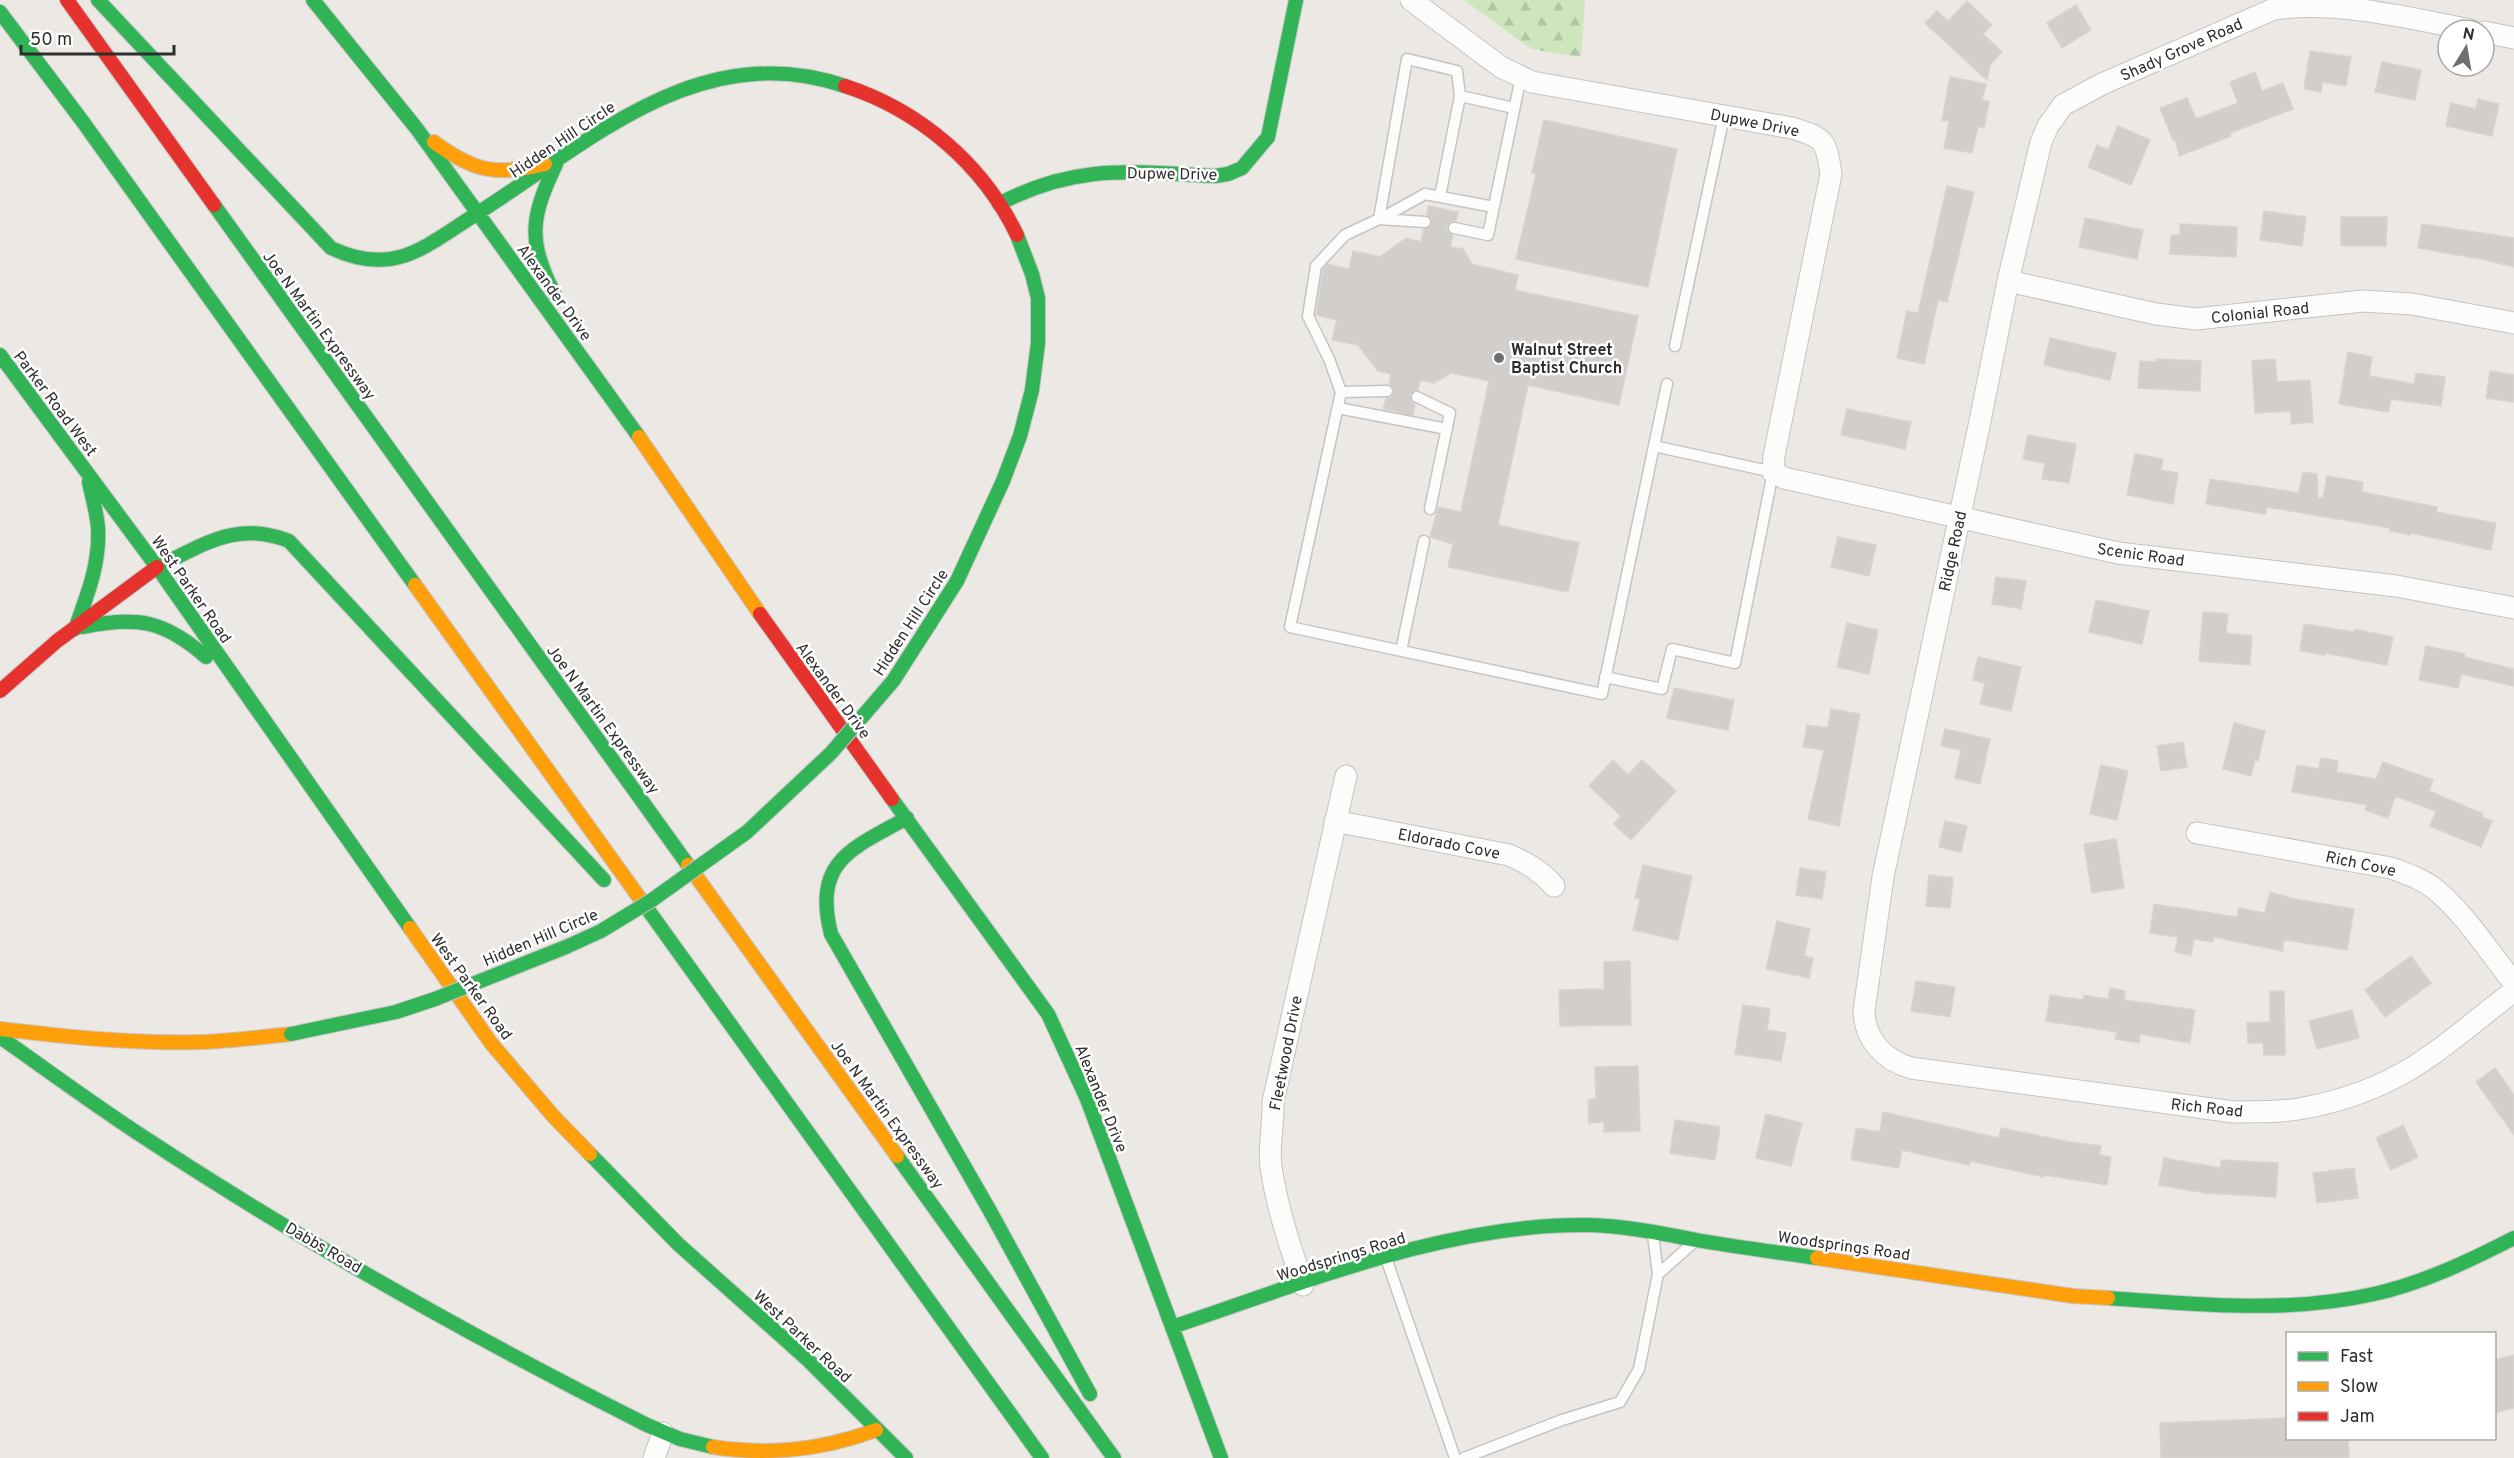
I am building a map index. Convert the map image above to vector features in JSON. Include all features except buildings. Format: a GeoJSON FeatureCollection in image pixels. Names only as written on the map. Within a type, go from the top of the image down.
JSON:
{"type":"FeatureCollection","features":[{"type":"Feature","properties":{"kind":"main road","name":"Joe N Martin Expressway"},"geometry":{"type":"LineString","coordinates":[[67,0],[1114,1458]]}},
{"type":"Feature","properties":{"kind":"main road","name":"Hidden Hill Circle"},"geometry":{"type":"LineString","coordinates":[[0,1029],[128,1041],[190,1042],[291,1034],[396,1012],[435,999],[566,947],[601,931],[652,900],[747,832],[831,753],[893,681],[941,608],[971,555],[1001,489],[1023,434],[1032,395],[1037,352],[1038,300],[1025,255],[999,204],[971,166],[944,140],[905,111],[869,94],[833,81],[798,75],[731,76],[669,93],[597,131],[520,188],[478,213],[400,259],[384,262],[345,256],[331,248],[98,0]]}},
{"type":"Feature","properties":{"kind":"main road","name":"Alexander Drive"},"geometry":{"type":"LineString","coordinates":[[313,0],[417,129],[478,213],[617,405],[790,658],[1048,1014],[1087,1099],[1221,1458]]}},
{"type":"Feature","properties":{"kind":"main road","name":"Dupwe Drive"},"geometry":{"type":"LineString","coordinates":[[999,204],[1042,184],[1080,174],[1101,172],[1215,176],[1242,168],[1268,137],[1296,0]]}},
{"type":"Feature","properties":{"kind":"main road"},"geometry":{"type":"LineString","coordinates":[[0,12],[83,122],[1042,1458]]}},
{"type":"Feature","properties":{"kind":"main road"},"geometry":{"type":"LineString","coordinates":[[417,129],[449,153],[482,169],[518,171],[557,161]]}},
{"type":"Feature","properties":{"kind":"main road"},"geometry":{"type":"LineString","coordinates":[[557,161],[538,201],[534,222],[534,247],[537,262],[617,405]]}},
{"type":"Feature","properties":{"kind":"main road","name":"Parker Road West"},"geometry":{"type":"LineString","coordinates":[[0,355],[86,470]]}},
{"type":"Feature","properties":{"kind":"main road"},"geometry":{"type":"LineString","coordinates":[[75,629],[94,571],[98,550],[99,528],[86,470]]}},
{"type":"Feature","properties":{"kind":"main road","name":"West Parker Road"},"geometry":{"type":"LineString","coordinates":[[86,470],[158,567],[491,1043],[554,1117],[678,1244],[808,1360],[906,1458]]}},
{"type":"Feature","properties":{"kind":"main road"},"geometry":{"type":"LineString","coordinates":[[0,691],[75,629],[158,567],[238,531],[259,530],[278,535],[289,541],[697,980]]}},
{"type":"Feature","properties":{"kind":"main road"},"geometry":{"type":"LineString","coordinates":[[75,629],[115,620],[136,620],[157,624],[187,639],[240,687]]}},
{"type":"Feature","properties":{"kind":"main road"},"geometry":{"type":"LineString","coordinates":[[907,818],[856,846],[843,856],[824,891],[824,914],[831,934],[984,1201],[1099,1409]]}},
{"type":"Feature","properties":{"kind":"main road"},"geometry":{"type":"LineString","coordinates":[[0,1015],[37,1034]]}},
{"type":"Feature","properties":{"kind":"main road","name":"Dabbs Road"},"geometry":{"type":"LineString","coordinates":[[0,1037],[142,1136],[243,1199],[462,1326],[663,1433],[691,1442],[758,1452],[788,1452],[844,1443],[876,1430]]}},
{"type":"Feature","properties":{"kind":"main road","name":"Woodsprings Road"},"geometry":{"type":"LineString","coordinates":[[1172,1327],[1401,1253],[1518,1229],[1577,1225],[1653,1231],[1696,1240],[2073,1296],[2245,1307],[2317,1303],[2374,1294],[2457,1267],[2514,1238]]}},
{"type":"Feature","properties":{"kind":"main road"},"geometry":{"type":"LineString","coordinates":[[1110,1429],[1126,1458]]}},
{"type":"Feature","properties":{"kind":"street","name":"Dupwe Drive"},"geometry":{"type":"LineString","coordinates":[[1411,0],[1501,67],[1532,81],[1792,128],[1819,138],[1827,149],[1831,174],[1774,456],[1773,472]]}},
{"type":"Feature","properties":{"kind":"street","name":"Shady Grove Road"},"geometry":{"type":"LineString","coordinates":[[2102,84],[2274,9],[2298,3],[2333,3],[2436,23]]}},
{"type":"Feature","properties":{"kind":"street"},"geometry":{"type":"LineString","coordinates":[[2496,34],[2514,38]]}},
{"type":"Feature","properties":{"kind":"street","name":"Ridge Road"},"geometry":{"type":"LineString","coordinates":[[1876,1045],[1868,1033],[1864,1011],[1883,877],[2008,281],[2041,142],[2048,126],[2063,105],[2102,84]]}},
{"type":"Feature","properties":{"kind":"street","name":"Colonial Road"},"geometry":{"type":"LineString","coordinates":[[2008,281],[2156,314],[2196,319],[2382,301],[2412,304],[2514,324]]}},
{"type":"Feature","properties":{"kind":"street","name":"Scenic Road"},"geometry":{"type":"LineString","coordinates":[[1773,472],[1784,478],[2118,553],[2396,586],[2514,608]]}},
{"type":"Feature","properties":{"kind":"street","name":"Fleetwood Drive"},"geometry":{"type":"LineString","coordinates":[[1303,1285],[1277,1205],[1271,1168],[1270,1140],[1274,1102],[1346,776]]}},
{"type":"Feature","properties":{"kind":"street","name":"Eldorado Cove"},"geometry":{"type":"LineString","coordinates":[[1335,821],[1509,855],[1538,870],[1554,886]]}},
{"type":"Feature","properties":{"kind":"street","name":"Rich Cove"},"geometry":{"type":"LineString","coordinates":[[2197,833],[2391,868],[2415,876],[2436,890],[2452,906],[2514,982]]}},
{"type":"Feature","properties":{"kind":"street","name":"Rich Road"},"geometry":{"type":"LineString","coordinates":[[1876,1045],[1887,1058],[1911,1068],[2234,1112],[2296,1110],[2364,1091],[2402,1073],[2514,991]]}},
{"type":"Feature","properties":{"kind":"street"},"geometry":{"type":"LineString","coordinates":[[654,1458],[663,1433]]}},
{"type":"Feature","properties":{"kind":"lane"},"geometry":{"type":"LineString","coordinates":[[1379,219],[1407,58],[1457,71],[1460,96],[1440,196]]}},
{"type":"Feature","properties":{"kind":"lane"},"geometry":{"type":"LineString","coordinates":[[1454,228],[1488,235],[1521,77]]}},
{"type":"Feature","properties":{"kind":"lane"},"geometry":{"type":"LineString","coordinates":[[1460,96],[1514,108]]}},
{"type":"Feature","properties":{"kind":"lane"},"geometry":{"type":"LineString","coordinates":[[1675,346],[1724,116]]}},
{"type":"Feature","properties":{"kind":"lane"},"geometry":{"type":"LineString","coordinates":[[1494,207],[1425,194],[1345,234],[1316,266],[1308,316],[1329,359],[1341,392],[1290,627],[1602,694],[1667,384]]}},
{"type":"Feature","properties":{"kind":"lane"},"geometry":{"type":"LineString","coordinates":[[1379,219],[1425,222]]}},
{"type":"Feature","properties":{"kind":"lane"},"geometry":{"type":"LineString","coordinates":[[1341,392],[1387,391]]}},
{"type":"Feature","properties":{"kind":"lane"},"geometry":{"type":"LineString","coordinates":[[1417,397],[1450,413],[1430,509]]}},
{"type":"Feature","properties":{"kind":"lane"},"geometry":{"type":"LineString","coordinates":[[1338,408],[1447,429]]}},
{"type":"Feature","properties":{"kind":"lane"},"geometry":{"type":"LineString","coordinates":[[1605,677],[1662,689],[1672,649],[1735,663],[1773,472],[1654,446]]}},
{"type":"Feature","properties":{"kind":"lane"},"geometry":{"type":"LineString","coordinates":[[1401,651],[1424,541]]}},
{"type":"Feature","properties":{"kind":"lane"},"geometry":{"type":"LineString","coordinates":[[1464,1458],[1562,1420],[1620,1402],[1639,1369],[1658,1274],[1653,1231]]}},
{"type":"Feature","properties":{"kind":"lane"},"geometry":{"type":"LineString","coordinates":[[1658,1274],[1696,1240]]}},
{"type":"Feature","properties":{"kind":"lane"},"geometry":{"type":"LineString","coordinates":[[1386,1258],[1455,1458]]}},
{"type":"Feature","properties":{"kind":"green space"},"geometry":{"type":"Polygon","coordinates":[[[1464,0],[1585,0],[1581,57],[1531,49],[1464,0]]]}},
{"type":"Feature","properties":{"kind":"traffic: fast"},"geometry":{"type":"LineString","coordinates":[[98,0],[331,248],[374,260],[392,259],[409,254],[442,237],[478,213]]}},
{"type":"Feature","properties":{"kind":"traffic: fast"},"geometry":{"type":"LineString","coordinates":[[313,0],[417,129],[639,437]]}},
{"type":"Feature","properties":{"kind":"traffic: fast"},"geometry":{"type":"LineString","coordinates":[[999,204],[1027,191],[1079,176],[1130,172],[1215,176],[1242,168],[1268,137],[1296,0]]}},
{"type":"Feature","properties":{"kind":"traffic: fast"},"geometry":{"type":"LineString","coordinates":[[0,12],[83,122],[415,585]]}},
{"type":"Feature","properties":{"kind":"traffic: fast"},"geometry":{"type":"LineString","coordinates":[[478,213],[606,128],[650,104],[695,86],[742,75],[792,74],[845,86]]}},
{"type":"Feature","properties":{"kind":"traffic: fast"},"geometry":{"type":"LineString","coordinates":[[554,293],[539,258],[535,228],[541,199],[556,164]]}},
{"type":"Feature","properties":{"kind":"traffic: fast"},"geometry":{"type":"LineString","coordinates":[[214,205],[688,865]]}},
{"type":"Feature","properties":{"kind":"traffic: fast"},"geometry":{"type":"LineString","coordinates":[[929,625],[957,581],[1003,481],[1020,436],[1032,390],[1038,343],[1038,298],[1032,274],[1017,235]]}},
{"type":"Feature","properties":{"kind":"traffic: fast"},"geometry":{"type":"LineString","coordinates":[[0,355],[157,567],[410,928]]}},
{"type":"Feature","properties":{"kind":"traffic: fast"},"geometry":{"type":"LineString","coordinates":[[75,629],[92,580],[97,554],[96,511],[89,482]]}},
{"type":"Feature","properties":{"kind":"traffic: fast"},"geometry":{"type":"LineString","coordinates":[[157,567],[205,544],[236,534],[270,535],[289,541],[604,880]]}},
{"type":"Feature","properties":{"kind":"traffic: fast"},"geometry":{"type":"LineString","coordinates":[[83,627],[119,622],[149,624],[177,635],[206,657]]}},
{"type":"Feature","properties":{"kind":"traffic: fast"},"geometry":{"type":"LineString","coordinates":[[291,1034],[396,1012],[435,999],[566,947],[601,931],[652,900],[747,832],[831,753],[893,681],[929,625]]}},
{"type":"Feature","properties":{"kind":"traffic: fast"},"geometry":{"type":"LineString","coordinates":[[892,799],[1048,1014],[1087,1099],[1221,1458]]}},
{"type":"Feature","properties":{"kind":"traffic: fast"},"geometry":{"type":"LineString","coordinates":[[907,818],[854,849],[841,860],[832,873],[827,889],[831,934],[990,1211],[1090,1394]]}},
{"type":"Feature","properties":{"kind":"traffic: fast"},"geometry":{"type":"LineString","coordinates":[[641,900],[1042,1458]]}},
{"type":"Feature","properties":{"kind":"traffic: fast"},"geometry":{"type":"LineString","coordinates":[[0,1037],[142,1136],[264,1214],[390,1288],[647,1425],[680,1439],[713,1447]]}},
{"type":"Feature","properties":{"kind":"traffic: fast"},"geometry":{"type":"LineString","coordinates":[[590,1154],[678,1244],[808,1360],[906,1458]]}},
{"type":"Feature","properties":{"kind":"traffic: fast"},"geometry":{"type":"LineString","coordinates":[[897,1156],[1114,1458]]}},
{"type":"Feature","properties":{"kind":"traffic: fast"},"geometry":{"type":"LineString","coordinates":[[1172,1327],[1377,1259],[1483,1234],[1535,1227],[1588,1225],[1615,1227],[1817,1258]]}},
{"type":"Feature","properties":{"kind":"traffic: fast"},"geometry":{"type":"LineString","coordinates":[[2108,1298],[2241,1306],[2308,1304],[2341,1300],[2374,1294],[2428,1278],[2514,1238]]}},
{"type":"Feature","properties":{"kind":"traffic: slow"},"geometry":{"type":"LineString","coordinates":[[434,142],[461,160],[486,169],[513,170],[545,164]]}},
{"type":"Feature","properties":{"kind":"traffic: slow"},"geometry":{"type":"LineString","coordinates":[[639,437],[760,614]]}},
{"type":"Feature","properties":{"kind":"traffic: slow"},"geometry":{"type":"LineString","coordinates":[[415,585],[641,900]]}},
{"type":"Feature","properties":{"kind":"traffic: slow"},"geometry":{"type":"LineString","coordinates":[[688,865],[897,1156]]}},
{"type":"Feature","properties":{"kind":"traffic: slow"},"geometry":{"type":"LineString","coordinates":[[410,928],[491,1043],[554,1117],[590,1154]]}},
{"type":"Feature","properties":{"kind":"traffic: slow"},"geometry":{"type":"LineString","coordinates":[[0,1029],[152,1042],[214,1041],[291,1034]]}},
{"type":"Feature","properties":{"kind":"traffic: slow"},"geometry":{"type":"LineString","coordinates":[[1817,1258],[2073,1296],[2108,1298]]}},
{"type":"Feature","properties":{"kind":"traffic: slow"},"geometry":{"type":"LineString","coordinates":[[713,1447],[755,1451],[816,1447],[876,1430]]}},
{"type":"Feature","properties":{"kind":"traffic: jam"},"geometry":{"type":"LineString","coordinates":[[67,0],[214,205]]}},
{"type":"Feature","properties":{"kind":"traffic: jam"},"geometry":{"type":"LineString","coordinates":[[845,86],[898,109],[946,143],[986,185],[1003,209],[1017,235]]}},
{"type":"Feature","properties":{"kind":"traffic: jam"},"geometry":{"type":"LineString","coordinates":[[0,691],[57,641],[157,567]]}},
{"type":"Feature","properties":{"kind":"traffic: jam"},"geometry":{"type":"LineString","coordinates":[[760,614],[892,799]]}},
{"type":"Feature","properties":{"kind":"place","name":"Walnut Street Baptist Church"},"geometry":{"type":"Point","coordinates":[1499,358]}}]}
